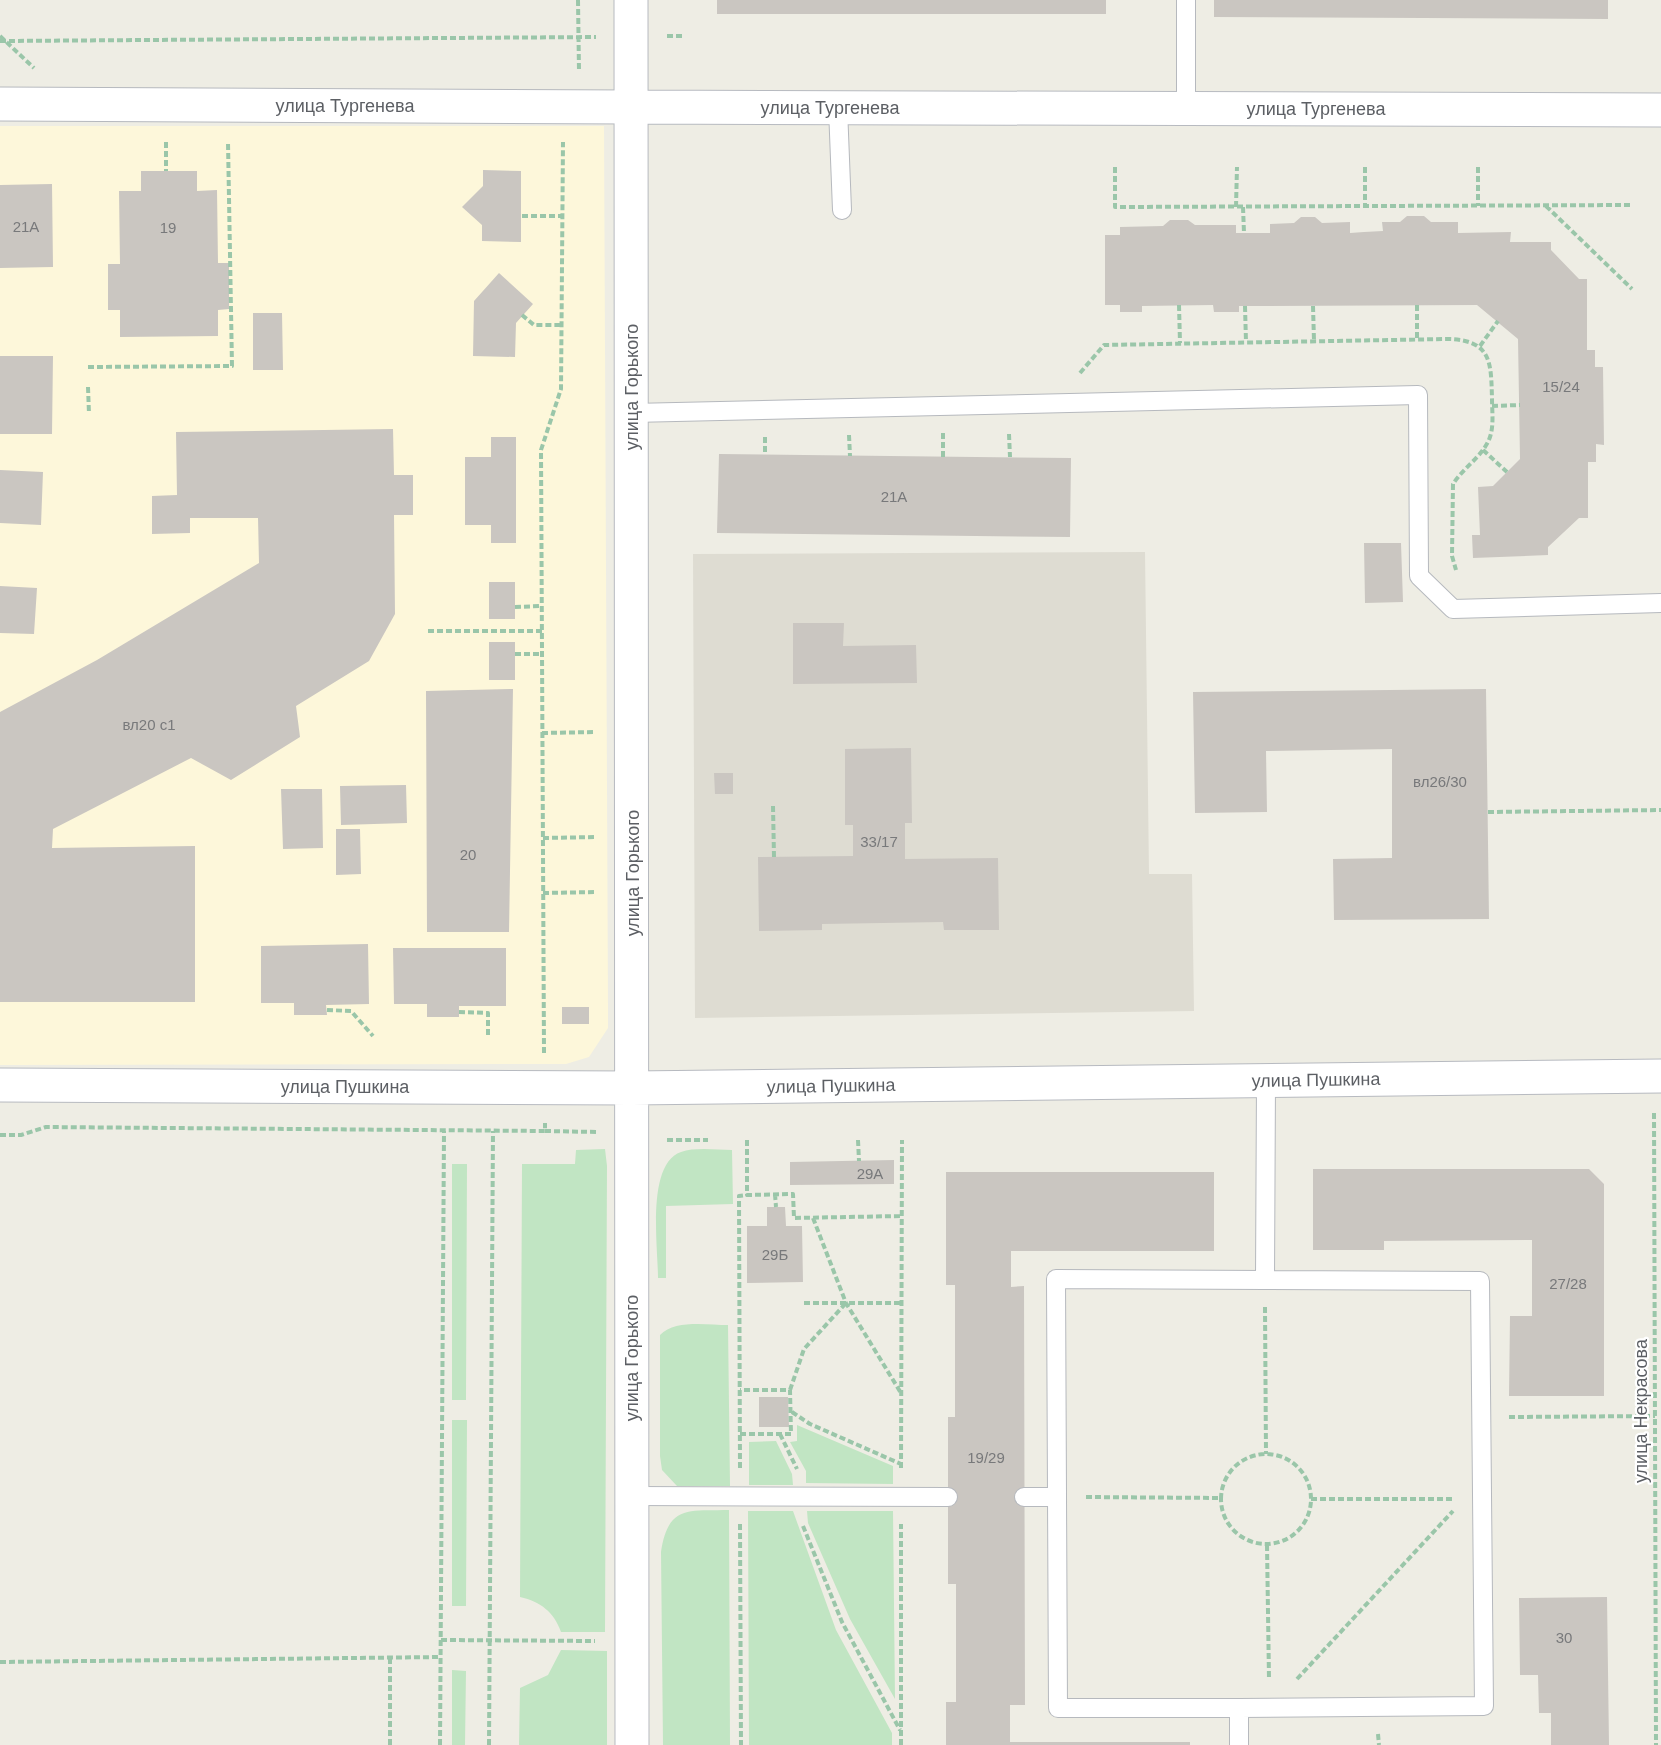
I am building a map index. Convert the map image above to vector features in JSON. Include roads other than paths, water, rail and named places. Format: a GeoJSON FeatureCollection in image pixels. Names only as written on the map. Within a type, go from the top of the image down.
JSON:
{"type":"FeatureCollection","features":[{"type":"Feature","properties":{"kind":"street","name":"улица Горького"},"geometry":{"type":"LineString","coordinates":[[631,0],[632,1745]]}},
{"type":"Feature","properties":{"kind":"street","name":"улица Тургенева"},"geometry":{"type":"LineString","coordinates":[[0,104],[1661,110]]}},
{"type":"Feature","properties":{"kind":"street","name":"улица Пушкина"},"geometry":{"type":"LineString","coordinates":[[0,1085],[632,1088],[1658,1076]]}},
{"type":"Feature","properties":{"kind":"lane"},"geometry":{"type":"LineString","coordinates":[[1186,0],[1186,109]]}},
{"type":"Feature","properties":{"kind":"lane"},"geometry":{"type":"LineString","coordinates":[[838,108],[842,210]]}},
{"type":"Feature","properties":{"kind":"lane"},"geometry":{"type":"LineString","coordinates":[[632,413],[1418,395],[1419,576],[1453,609],[1661,603]]}},
{"type":"Feature","properties":{"kind":"lane"},"geometry":{"type":"LineString","coordinates":[[1265,1280],[1266,1081]]}},
{"type":"Feature","properties":{"kind":"lane"},"geometry":{"type":"LineString","coordinates":[[1056,1279],[1265,1280],[1480,1281],[1482,1417],[1473,1499],[1484,1706],[1058,1708],[1056,1279]]}},
{"type":"Feature","properties":{"kind":"lane"},"geometry":{"type":"LineString","coordinates":[[632,1496],[948,1497]]}},
{"type":"Feature","properties":{"kind":"lane"},"geometry":{"type":"LineString","coordinates":[[1024,1497],[1057,1497]]}},
{"type":"Feature","properties":{"kind":"lane"},"geometry":{"type":"LineString","coordinates":[[1239,1708],[1239,1745]]}}]}
